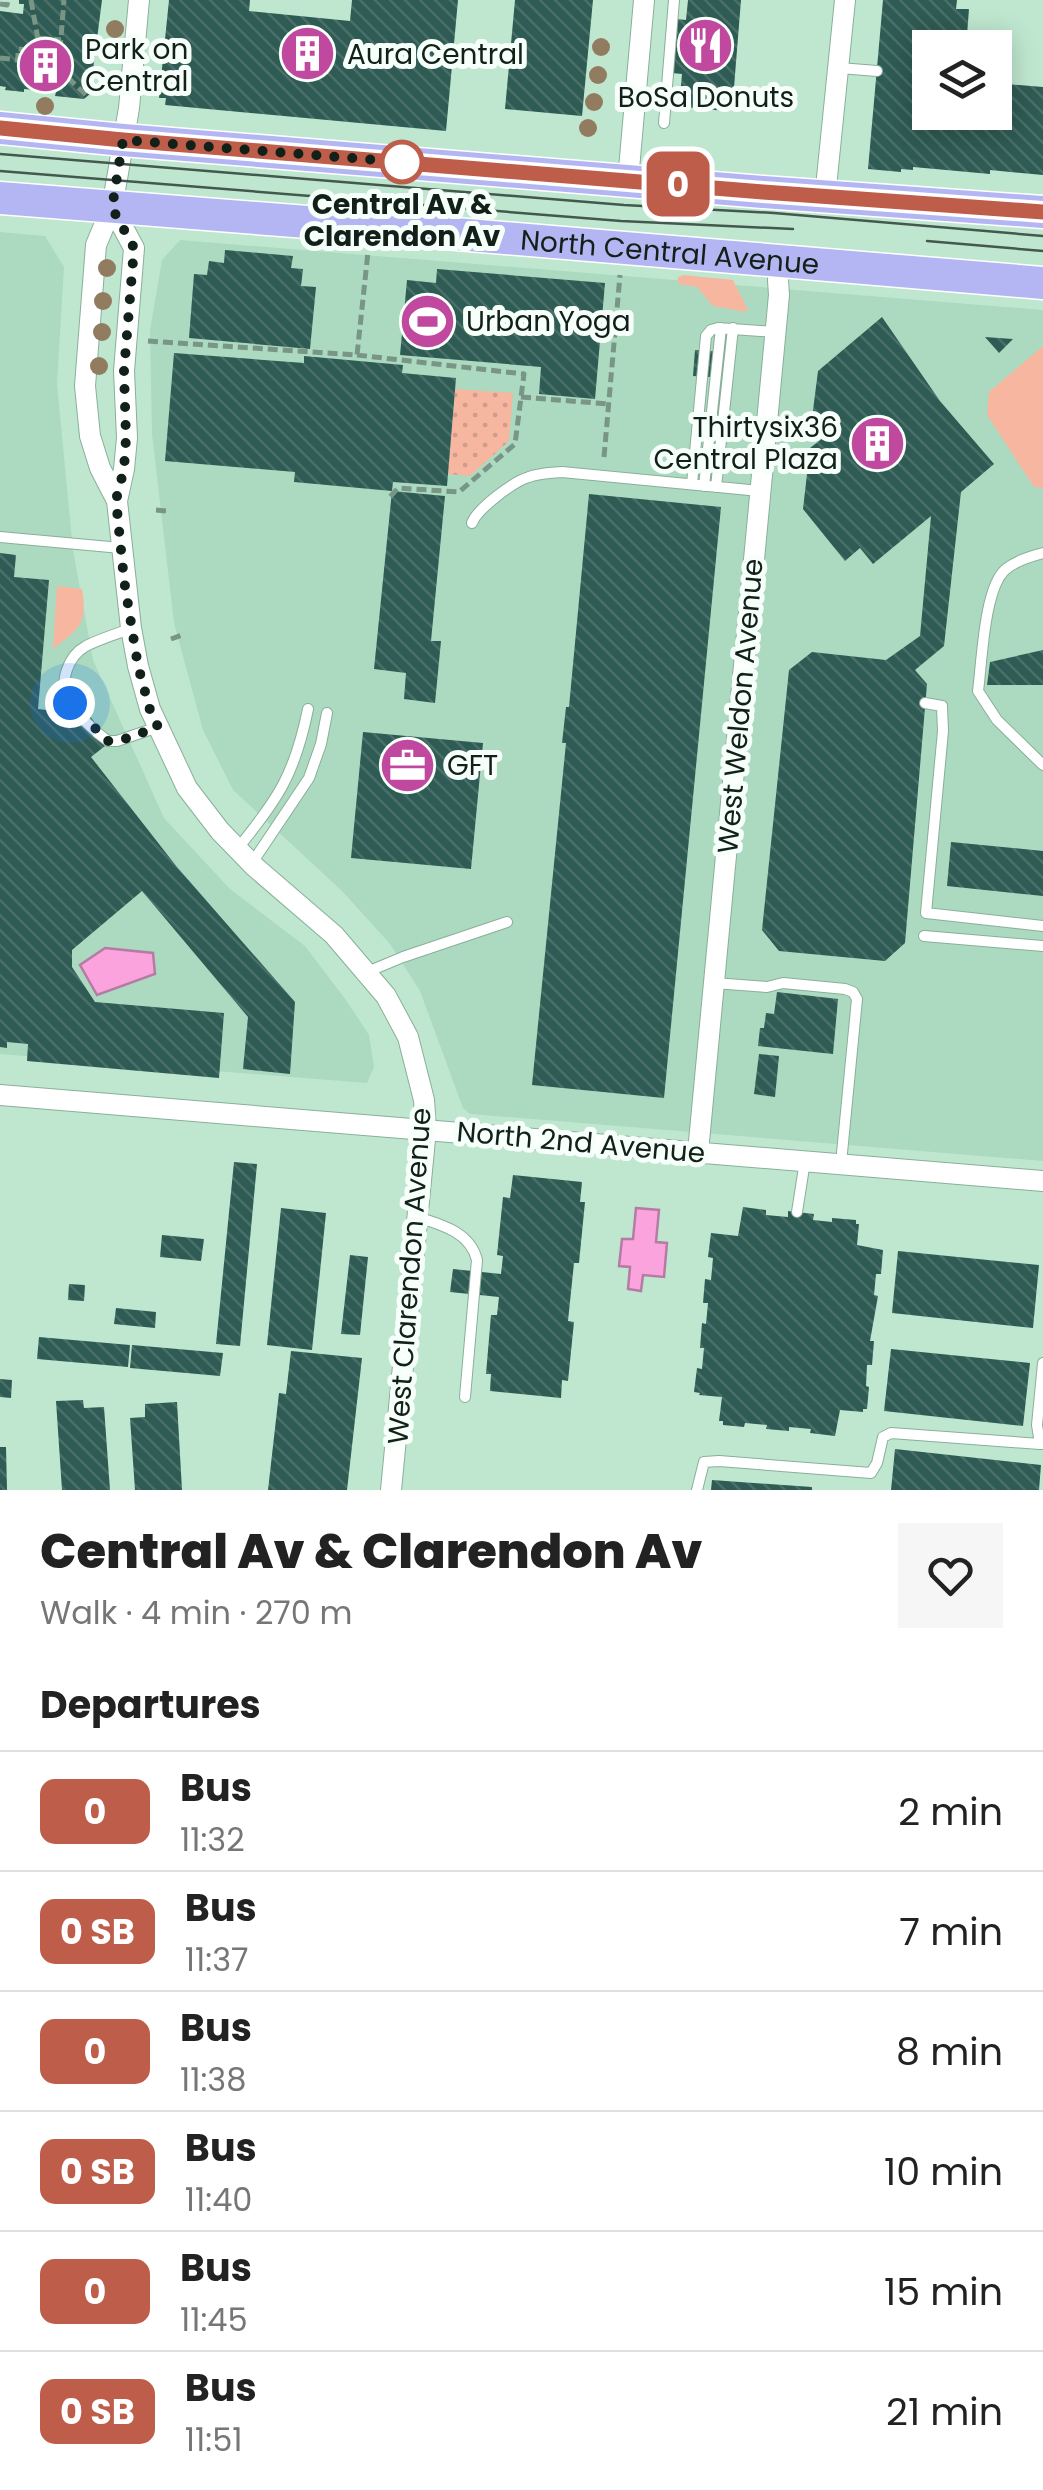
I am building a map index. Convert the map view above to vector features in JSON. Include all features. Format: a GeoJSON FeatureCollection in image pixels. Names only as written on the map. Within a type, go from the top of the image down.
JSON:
{"type":"FeatureCollection","features":[{"type":"Feature","properties":{"kind":"main road"},"geometry":{"type":"LineString","coordinates":[[0,128],[121,152],[628,180],[1043,212]]}},
{"type":"Feature","properties":{"kind":"main road","name":"North Central Avenue"},"geometry":{"type":"LineString","coordinates":[[0,198],[1043,283]]}},
{"type":"Feature","properties":{"kind":"street","name":"West Clarendon Avenue"},"geometry":{"type":"LineString","coordinates":[[116,500],[90,436],[85,386],[96,245],[112,208],[129,108],[139,0]]}},
{"type":"Feature","properties":{"kind":"street"},"geometry":{"type":"LineString","coordinates":[[628,180],[644,0]]}},
{"type":"Feature","properties":{"kind":"street"},"geometry":{"type":"LineString","coordinates":[[826,196],[845,0]]}},
{"type":"Feature","properties":{"kind":"street","name":"West Clarendon Avenue"},"geometry":{"type":"LineString","coordinates":[[112,208],[134,248],[124,371],[124,469],[116,500],[138,666],[150,710],[187,788],[220,831],[334,935],[386,996],[408,1038],[424,1100],[426,1129],[392,1490]]}},
{"type":"Feature","properties":{"kind":"street","name":"West Weldon Avenue"},"geometry":{"type":"LineString","coordinates":[[698,1152],[782,261]]}},
{"type":"Feature","properties":{"kind":"street","name":"North 2nd Avenue"},"geometry":{"type":"LineString","coordinates":[[0,1095],[1043,1180]]}},
{"type":"Feature","properties":{"kind":"lane"},"geometry":{"type":"LineString","coordinates":[[664,123],[674,0]]}},
{"type":"Feature","properties":{"kind":"lane"},"geometry":{"type":"LineString","coordinates":[[839,68],[876,71]]}},
{"type":"Feature","properties":{"kind":"lane"},"geometry":{"type":"LineString","coordinates":[[704,486],[720,328],[776,332]]}},
{"type":"Feature","properties":{"kind":"lane"},"geometry":{"type":"LineString","coordinates":[[704,486],[733,328]]}},
{"type":"Feature","properties":{"kind":"lane"},"geometry":{"type":"LineString","coordinates":[[472,523],[475,514],[525,478],[562,472],[760,491]]}},
{"type":"Feature","properties":{"kind":"lane"},"geometry":{"type":"LineString","coordinates":[[0,538],[121,548]]}},
{"type":"Feature","properties":{"kind":"lane"},"geometry":{"type":"LineString","coordinates":[[1043,553],[1005,569],[992,589],[978,691],[998,720],[1043,765]]}},
{"type":"Feature","properties":{"kind":"lane"},"geometry":{"type":"LineString","coordinates":[[132,628],[78,652],[65,677],[67,698],[108,741],[158,727]]}},
{"type":"Feature","properties":{"kind":"lane"},"geometry":{"type":"LineString","coordinates":[[926,702],[942,706],[943,731],[926,914],[1043,926]]}},
{"type":"Feature","properties":{"kind":"lane"},"geometry":{"type":"LineString","coordinates":[[245,856],[283,786],[301,742],[308,709]]}},
{"type":"Feature","properties":{"kind":"lane"},"geometry":{"type":"LineString","coordinates":[[245,856],[309,778],[326,713]]}},
{"type":"Feature","properties":{"kind":"lane"},"geometry":{"type":"LineString","coordinates":[[366,973],[506,922]]}},
{"type":"Feature","properties":{"kind":"lane"},"geometry":{"type":"LineString","coordinates":[[924,936],[1043,946]]}},
{"type":"Feature","properties":{"kind":"lane"},"geometry":{"type":"LineString","coordinates":[[714,984],[766,988],[783,983],[853,992],[857,1000],[841,1163]]}},
{"type":"Feature","properties":{"kind":"lane"},"geometry":{"type":"LineString","coordinates":[[797,1212],[805,1160]]}},
{"type":"Feature","properties":{"kind":"lane"},"geometry":{"type":"LineString","coordinates":[[417,1217],[456,1232],[475,1249],[478,1260],[465,1396]]}},
{"type":"Feature","properties":{"kind":"lane"},"geometry":{"type":"LineString","coordinates":[[697,1490],[704,1462],[871,1473],[878,1463],[884,1438],[891,1432],[1042,1444],[1038,1425],[1043,1363]]}},
{"type":"Feature","properties":{"kind":"path"},"geometry":{"type":"LineString","coordinates":[[0,4],[8,5],[8,0]]}},
{"type":"Feature","properties":{"kind":"path"},"geometry":{"type":"LineString","coordinates":[[31,0],[40,51],[88,96]]}},
{"type":"Feature","properties":{"kind":"path"},"geometry":{"type":"LineString","coordinates":[[60,50],[64,0]]}},
{"type":"Feature","properties":{"kind":"path"},"geometry":{"type":"LineString","coordinates":[[38,38],[60,40]]}},
{"type":"Feature","properties":{"kind":"path"},"geometry":{"type":"LineString","coordinates":[[0,58],[18,60],[18,50],[40,51]]}},
{"type":"Feature","properties":{"kind":"path"},"geometry":{"type":"LineString","coordinates":[[356,355],[368,246]]}},
{"type":"Feature","properties":{"kind":"path"},"geometry":{"type":"LineString","coordinates":[[604,456],[620,269]]}},
{"type":"Feature","properties":{"kind":"path"},"geometry":{"type":"LineString","coordinates":[[148,341],[356,355],[524,374],[515,444],[459,492],[398,488],[389,498]]}},
{"type":"Feature","properties":{"kind":"path"},"geometry":{"type":"LineString","coordinates":[[521,398],[609,404]]}},
{"type":"Feature","properties":{"kind":"path"},"geometry":{"type":"LineString","coordinates":[[156,510],[166,511]]}},
{"type":"Feature","properties":{"kind":"path"},"geometry":{"type":"LineString","coordinates":[[171,638],[182,635]]}},
{"type":"Feature","properties":{"kind":"shaded area"},"geometry":{"type":"Polygon","coordinates":[[[0,232],[45,236],[64,267],[57,384],[73,550],[93,660],[164,818],[230,889],[305,946],[369,1035],[374,1067],[367,1083],[0,1054],[0,232]]]}},
{"type":"Feature","properties":{"kind":"shaded area"},"geometry":{"type":"Polygon","coordinates":[[[180,240],[1043,310],[1043,1161],[470,1114],[463,1108],[420,991],[390,944],[343,892],[233,790],[203,730],[174,623],[152,434],[150,330],[162,260],[180,240]]]}},
{"type":"Feature","properties":{"kind":"shaded area"},"geometry":{"type":"Polygon","coordinates":[[[678,277],[733,280],[747,312],[713,306],[697,287],[678,284],[678,277]]]}},
{"type":"Feature","properties":{"kind":"shaded area"},"geometry":{"type":"Polygon","coordinates":[[[1043,346],[1043,488],[1034,487],[987,415],[989,392],[1043,346]]]}},
{"type":"Feature","properties":{"kind":"shaded area"},"geometry":{"type":"Polygon","coordinates":[[[455,389],[513,393],[509,441],[470,476],[448,474],[455,389]]]}},
{"type":"Feature","properties":{"kind":"shaded area"},"geometry":{"type":"Polygon","coordinates":[[[57,586],[82,589],[84,610],[80,625],[53,649],[57,586]]]}},
{"type":"Feature","properties":{"kind":"shaded area"},"geometry":{"type":"Polygon","coordinates":[[[105,948],[153,953],[155,974],[97,995],[80,965],[105,948]]]}},
{"type":"Feature","properties":{"kind":"shaded area"},"geometry":{"type":"Polygon","coordinates":[[[636,1208],[659,1210],[656,1242],[667,1243],[664,1277],[643,1275],[641,1291],[628,1289],[630,1267],[619,1266],[622,1239],[633,1239],[636,1208]]]}},
{"type":"Feature","properties":{"kind":"building","name":"Park on Central"},"geometry":{"type":"Polygon","coordinates":[[[19,0],[102,0],[90,94],[84,99],[55,96],[56,92],[5,90],[0,86],[0,11],[23,14],[24,4],[19,4],[19,0]]]}},
{"type":"Feature","properties":{"kind":"building","name":"Aura Central"},"geometry":{"type":"Polygon","coordinates":[[[169,0],[250,0],[249,11],[350,21],[352,0],[458,0],[446,131],[165,105],[166,98],[159,98],[169,0]]]}},
{"type":"Feature","properties":{"kind":"building"},"geometry":{"type":"Polygon","coordinates":[[[515,0],[593,0],[582,116],[505,109],[515,0]]]}},
{"type":"Feature","properties":{"kind":"building","name":"BoSa Donuts"},"geometry":{"type":"Polygon","coordinates":[[[688,0],[741,0],[733,100],[727,100],[726,111],[685,107],[686,96],[680,96],[682,74],[672,73],[677,19],[686,20],[688,0]]]}},
{"type":"Feature","properties":{"kind":"building"},"geometry":{"type":"Polygon","coordinates":[[[883,0],[957,0],[956,9],[969,9],[967,30],[912,30],[912,130],[1012,130],[1012,84],[1043,87],[1043,175],[913,167],[901,172],[868,169],[883,0]]]}},
{"type":"Feature","properties":{"kind":"building"},"geometry":{"type":"Polygon","coordinates":[[[225,250],[293,256],[291,268],[303,269],[301,286],[316,287],[310,349],[189,338],[194,274],[207,275],[209,261],[224,263],[225,250]]]}},
{"type":"Feature","properties":{"kind":"building"},"geometry":{"type":"Polygon","coordinates":[[[437,269],[605,283],[595,399],[539,394],[541,367],[400,355],[407,280],[436,283],[437,269]]]}},
{"type":"Feature","properties":{"kind":"building"},"geometry":{"type":"Polygon","coordinates":[[[882,317],[940,401],[994,464],[961,492],[944,646],[915,670],[927,684],[905,943],[885,961],[779,951],[762,930],[789,670],[812,652],[886,660],[920,636],[931,516],[873,564],[860,548],[845,561],[803,509],[810,448],[823,438],[811,426],[818,371],[882,317]]]}},
{"type":"Feature","properties":{"kind":"building"},"geometry":{"type":"Polygon","coordinates":[[[985,337],[1013,339],[999,353],[985,337]]]}},
{"type":"Feature","properties":{"kind":"building"},"geometry":{"type":"Polygon","coordinates":[[[695,350],[727,352],[725,378],[693,376],[695,350]]]}},
{"type":"Feature","properties":{"kind":"building"},"geometry":{"type":"Polygon","coordinates":[[[174,353],[304,363],[304,356],[403,365],[402,373],[456,378],[447,486],[393,482],[392,491],[294,482],[295,472],[165,461],[174,353]]]}},
{"type":"Feature","properties":{"kind":"building"},"geometry":{"type":"Polygon","coordinates":[[[392,491],[445,496],[431,641],[441,641],[435,703],[404,699],[406,673],[374,669],[392,491]]]}},
{"type":"Feature","properties":{"kind":"building"},"geometry":{"type":"Polygon","coordinates":[[[589,494],[721,507],[664,1098],[532,1085],[589,494]]]}},
{"type":"Feature","properties":{"kind":"building"},"geometry":{"type":"Polygon","coordinates":[[[0,553],[16,555],[14,577],[49,580],[38,709],[55,711],[60,716],[78,701],[110,742],[91,757],[177,867],[295,1002],[290,1074],[243,1069],[248,1017],[142,891],[72,950],[72,967],[95,1002],[224,1013],[219,1078],[27,1061],[28,1044],[7,1042],[7,1048],[0,1047],[0,553]]]}},
{"type":"Feature","properties":{"kind":"building"},"geometry":{"type":"Polygon","coordinates":[[[1043,650],[1043,685],[987,685],[990,662],[1043,650]]]}},
{"type":"Feature","properties":{"kind":"building"},"geometry":{"type":"Polygon","coordinates":[[[363,732],[483,743],[471,869],[351,858],[363,732]]]}},
{"type":"Feature","properties":{"kind":"building"},"geometry":{"type":"Polygon","coordinates":[[[951,842],[1043,851],[1043,896],[947,886],[951,842]]]}},
{"type":"Feature","properties":{"kind":"building"},"geometry":{"type":"Polygon","coordinates":[[[777,992],[838,999],[833,1054],[758,1046],[766,1013],[774,1014],[777,992]]]}},
{"type":"Feature","properties":{"kind":"building"},"geometry":{"type":"Polygon","coordinates":[[[759,1054],[779,1056],[775,1097],[754,1094],[759,1054]]]}},
{"type":"Feature","properties":{"kind":"building"},"geometry":{"type":"Polygon","coordinates":[[[234,1162],[257,1164],[240,1346],[216,1344],[234,1162]]]}},
{"type":"Feature","properties":{"kind":"building"},"geometry":{"type":"Polygon","coordinates":[[[513,1175],[582,1182],[580,1202],[585,1202],[579,1263],[574,1263],[568,1321],[574,1322],[568,1381],[562,1380],[561,1398],[490,1391],[491,1374],[486,1374],[491,1315],[497,1315],[499,1297],[450,1292],[453,1269],[501,1274],[503,1256],[497,1255],[503,1197],[510,1198],[513,1175]]]}},
{"type":"Feature","properties":{"kind":"building"},"geometry":{"type":"Polygon","coordinates":[[[743,1207],[766,1210],[766,1215],[788,1217],[788,1211],[814,1214],[813,1220],[856,1220],[857,1245],[883,1250],[881,1274],[876,1274],[874,1295],[878,1296],[870,1341],[874,1341],[872,1365],[867,1365],[867,1409],[840,1410],[835,1436],[810,1433],[811,1429],[723,1425],[719,1421],[722,1397],[694,1392],[697,1368],[702,1369],[702,1323],[706,1324],[708,1303],[703,1303],[705,1279],[711,1280],[713,1258],[708,1257],[711,1233],[738,1236],[743,1207]]]}},
{"type":"Feature","properties":{"kind":"building"},"geometry":{"type":"Polygon","coordinates":[[[281,1208],[326,1213],[312,1350],[267,1345],[281,1208]]]}},
{"type":"Feature","properties":{"kind":"building"},"geometry":{"type":"Polygon","coordinates":[[[162,1235],[204,1239],[201,1261],[160,1257],[162,1235]]]}},
{"type":"Feature","properties":{"kind":"building"},"geometry":{"type":"Polygon","coordinates":[[[898,1251],[1039,1265],[1033,1328],[892,1313],[898,1251]]]}},
{"type":"Feature","properties":{"kind":"building"},"geometry":{"type":"Polygon","coordinates":[[[350,1255],[368,1257],[360,1335],[341,1334],[350,1255]]]}},
{"type":"Feature","properties":{"kind":"building"},"geometry":{"type":"Polygon","coordinates":[[[69,1284],[85,1285],[84,1301],[68,1300],[69,1284]]]}},
{"type":"Feature","properties":{"kind":"building"},"geometry":{"type":"Polygon","coordinates":[[[116,1308],[156,1312],[155,1328],[114,1324],[116,1308]]]}},
{"type":"Feature","properties":{"kind":"building"},"geometry":{"type":"Polygon","coordinates":[[[39,1337],[130,1345],[128,1367],[37,1359],[39,1337]]]}},
{"type":"Feature","properties":{"kind":"building"},"geometry":{"type":"Polygon","coordinates":[[[132,1345],[223,1353],[220,1376],[130,1368],[132,1345]]]}},
{"type":"Feature","properties":{"kind":"building"},"geometry":{"type":"Polygon","coordinates":[[[891,1349],[1030,1363],[1023,1426],[884,1411],[891,1349]]]}},
{"type":"Feature","properties":{"kind":"building"},"geometry":{"type":"Polygon","coordinates":[[[291,1351],[362,1358],[347,1490],[268,1490],[279,1393],[286,1394],[291,1351]]]}},
{"type":"Feature","properties":{"kind":"building"},"geometry":{"type":"Polygon","coordinates":[[[0,1379],[12,1380],[11,1398],[0,1397],[0,1379]]]}},
{"type":"Feature","properties":{"kind":"building"},"geometry":{"type":"Polygon","coordinates":[[[83,1400],[84,1408],[104,1407],[110,1490],[62,1490],[56,1401],[83,1400]]]}},
{"type":"Feature","properties":{"kind":"building"},"geometry":{"type":"Polygon","coordinates":[[[177,1402],[182,1490],[135,1490],[130,1418],[145,1417],[145,1404],[177,1402]]]}},
{"type":"Feature","properties":{"kind":"building"},"geometry":{"type":"Polygon","coordinates":[[[0,1447],[6,1447],[7,1490],[0,1490],[0,1447]]]}},
{"type":"Feature","properties":{"kind":"building"},"geometry":{"type":"Polygon","coordinates":[[[895,1449],[1041,1465],[1039,1490],[891,1490],[895,1449]]]}},
{"type":"Feature","properties":{"kind":"building"},"geometry":{"type":"Polygon","coordinates":[[[712,1480],[812,1487],[812,1490],[711,1490],[712,1480]]]}},
{"type":"Feature","properties":{"kind":"tram line"},"geometry":{"type":"LineString","coordinates":[[0,154],[1043,236]]}},
{"type":"Feature","properties":{"kind":"tram line"},"geometry":{"type":"LineString","coordinates":[[0,171],[621,221],[793,229]]}},
{"type":"Feature","properties":{"kind":"tram line"},"geometry":{"type":"LineString","coordinates":[[927,241],[1043,251]]}},
{"type":"Feature","properties":{"kind":"bus line","name":"0"},"geometry":{"type":"LineString","coordinates":[[0,128],[1043,212]]}},
{"type":"Feature","properties":{"kind":"place","name":"BoSa Donuts"},"geometry":{"type":"Point","coordinates":[706,46]}},
{"type":"Feature","properties":{"kind":"place","name":"Aura Central"},"geometry":{"type":"Point","coordinates":[308,54]}},
{"type":"Feature","properties":{"kind":"place","name":"Park on Central"},"geometry":{"type":"Point","coordinates":[46,65]}},
{"type":"Feature","properties":{"kind":"place","name":"Central Av & Clarendon Av"},"geometry":{"type":"Point","coordinates":[402,162]}},
{"type":"Feature","properties":{"kind":"place","name":"Urban Yoga"},"geometry":{"type":"Point","coordinates":[427,321]}},
{"type":"Feature","properties":{"kind":"place","name":"Thirtysix36 Central Plaza"},"geometry":{"type":"Point","coordinates":[877,443]}},
{"type":"Feature","properties":{"kind":"place","name":"GFT"},"geometry":{"type":"Point","coordinates":[408,765]}},
{"type":"Feature","properties":{"kind":"route"},"geometry":{"type":"LineString","coordinates":[[70,703],[108,741],[158,727],[138,666],[116,500],[124,469],[124,371],[134,248],[112,208],[123,140],[402,162]]}}]}
